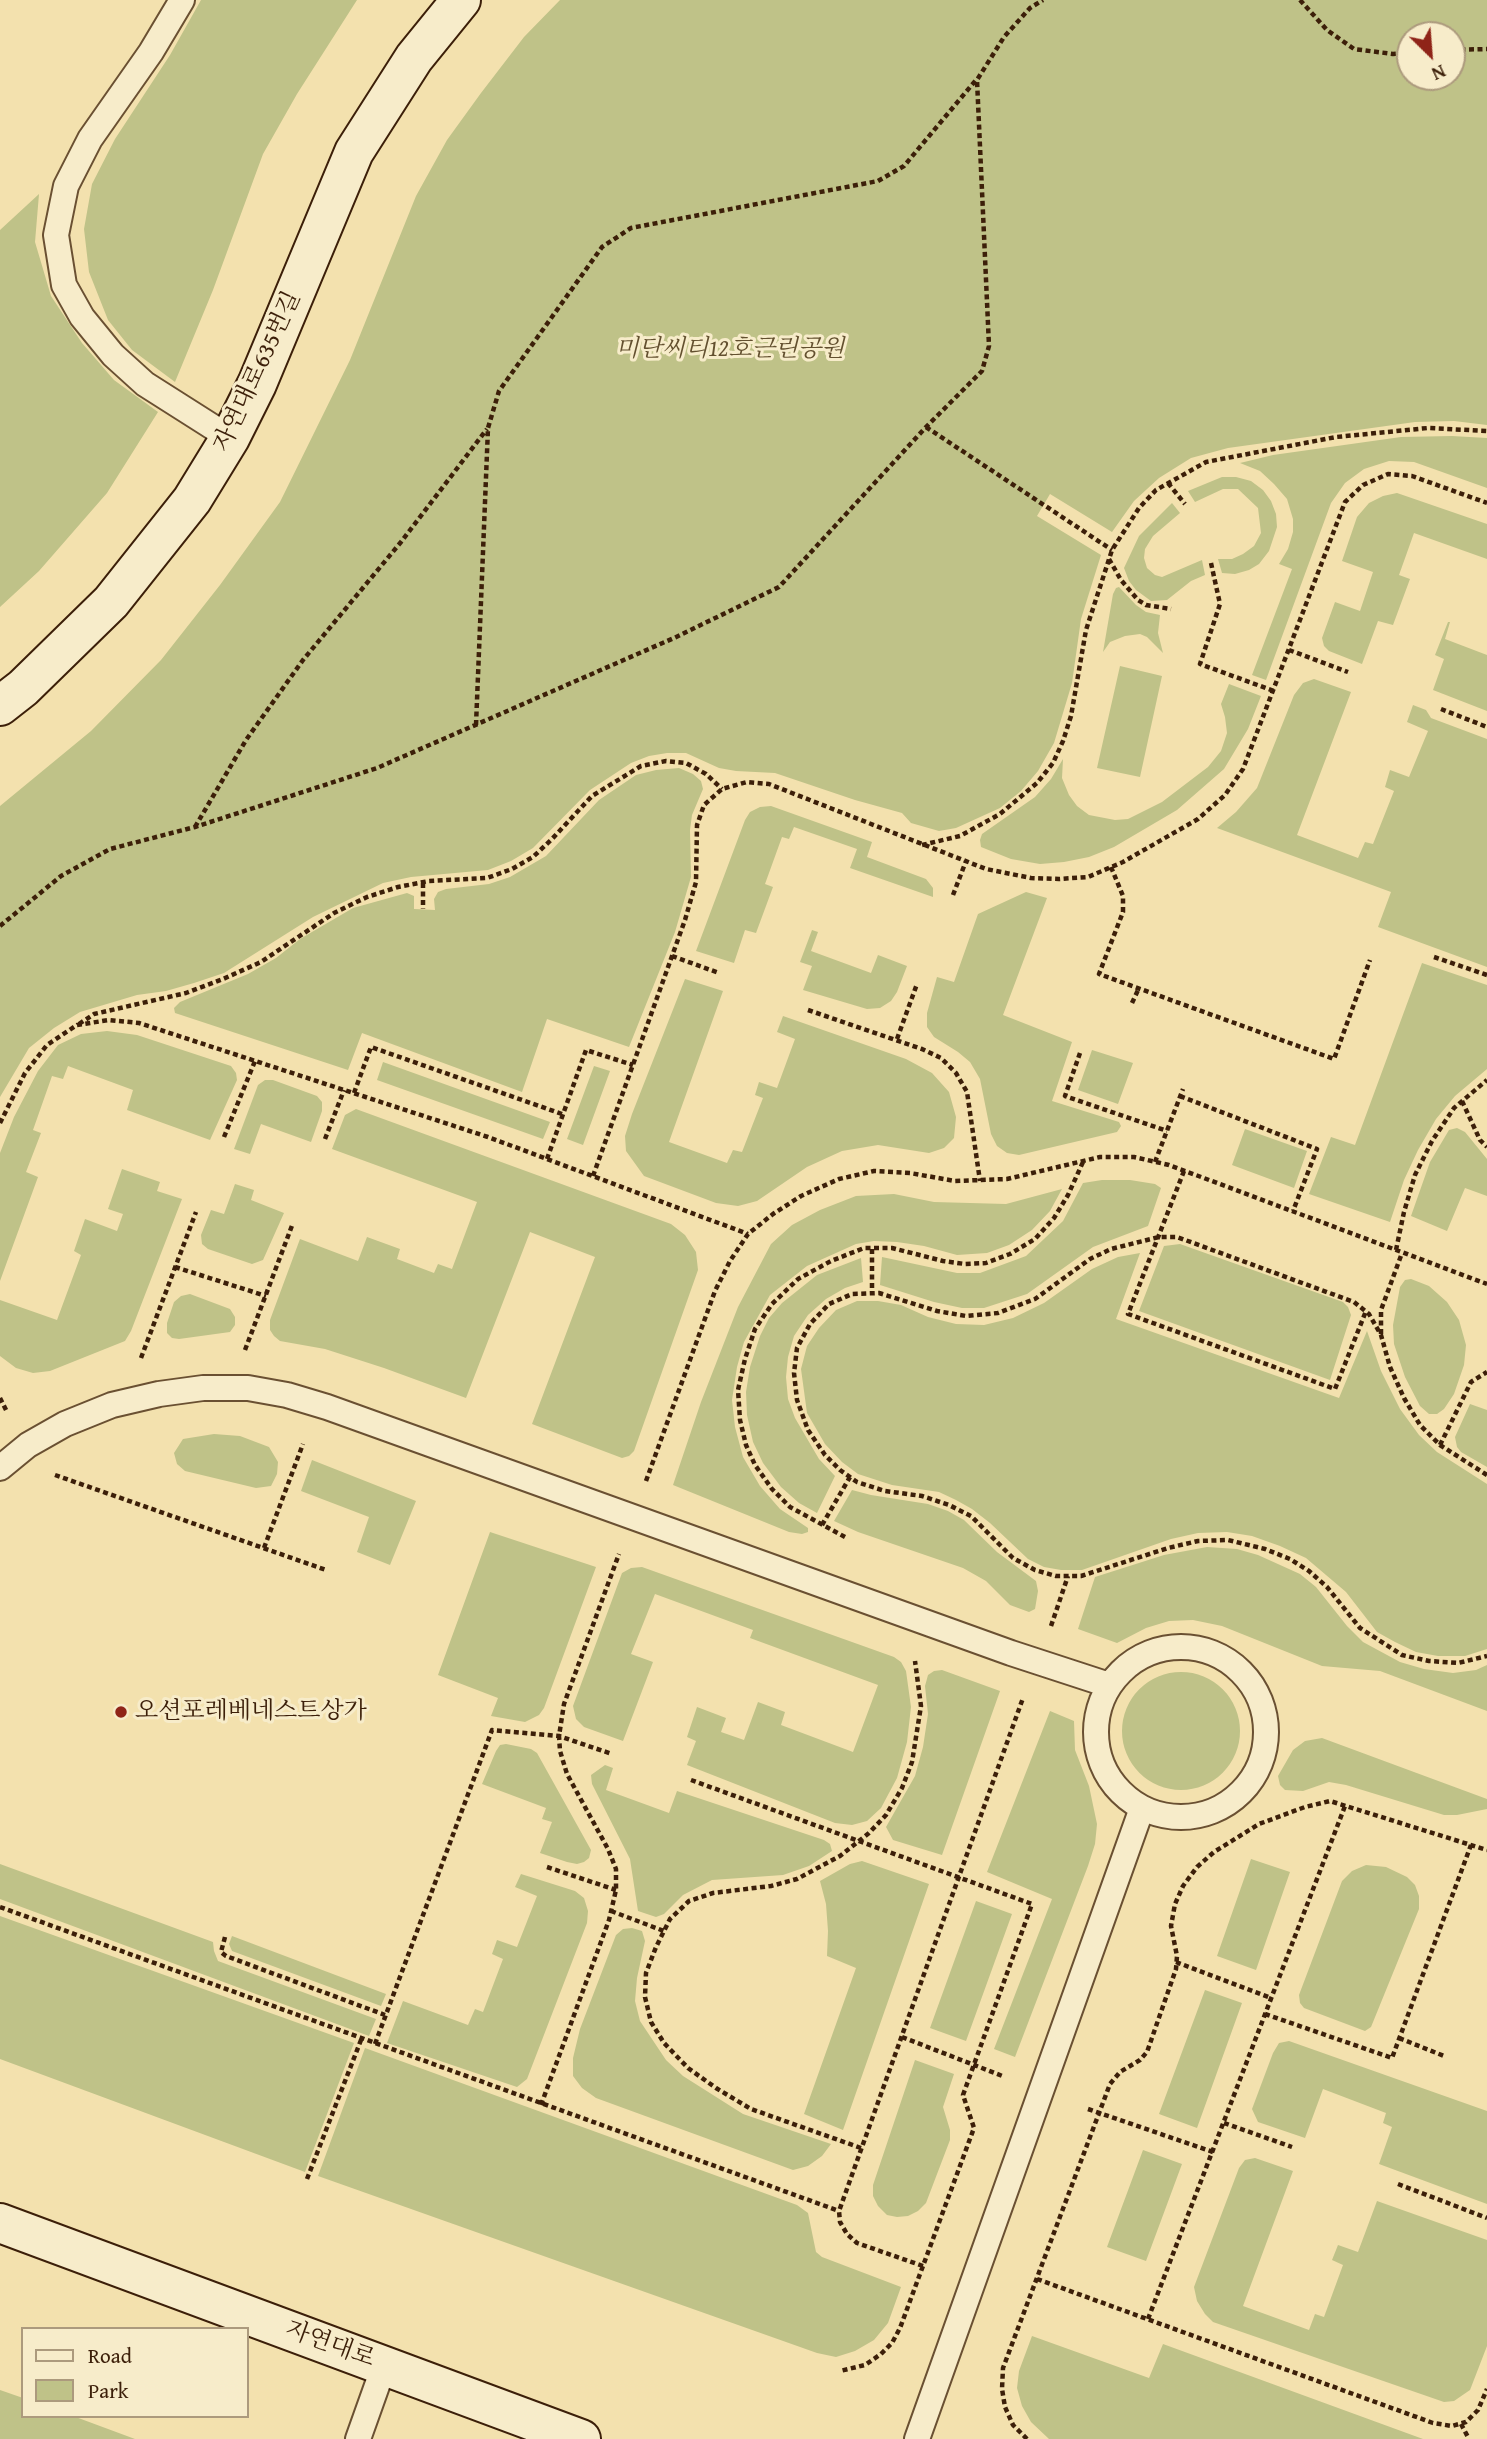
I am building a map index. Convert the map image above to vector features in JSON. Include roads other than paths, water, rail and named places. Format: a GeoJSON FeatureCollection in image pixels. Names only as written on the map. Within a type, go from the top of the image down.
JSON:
{"type":"FeatureCollection","features":[{"type":"Feature","properties":{"kind":"street","name":"자연대로635번길"},"geometry":{"type":"LineString","coordinates":[[0,706],[23,688],[111,602],[192,500],[230,438],[271,351],[355,152],[414,58],[461,0]]}},
{"type":"Feature","properties":{"kind":"street","name":"자연대로"},"geometry":{"type":"LineString","coordinates":[[0,2223],[581,2439]]}},
{"type":"Feature","properties":{"kind":"lane"},"geometry":{"type":"LineString","coordinates":[[182,0],[151,52],[90,139],[66,186],[56,235],[64,285],[82,317],[113,355],[145,384],[230,438]]}},
{"type":"Feature","properties":{"kind":"lane"},"geometry":{"type":"LineString","coordinates":[[0,1468],[28,1446],[65,1424],[113,1405],[159,1394],[203,1388],[248,1388],[287,1395],[327,1407],[1020,1656],[1109,1685]]}},
{"type":"Feature","properties":{"kind":"lane"},"geometry":{"type":"LineString","coordinates":[[1180,1646],[1207,1650],[1233,1662],[1252,1683],[1264,1708],[1267,1735],[1261,1762],[1247,1788],[1224,1806],[1198,1816],[1169,1817],[1142,1808],[1118,1791],[1102,1767],[1095,1740],[1097,1712],[1109,1685],[1128,1664],[1153,1651],[1180,1646]]}},
{"type":"Feature","properties":{"kind":"lane"},"geometry":{"type":"LineString","coordinates":[[917,2439],[1142,1808]]}},
{"type":"Feature","properties":{"kind":"lane"},"geometry":{"type":"LineString","coordinates":[[358,2439],[384,2366]]}},
{"type":"Feature","properties":{"kind":"place","name":"오션포레베네스트상가"},"geometry":{"type":"Point","coordinates":[121,1712]}},
{"type":"Feature","properties":{"kind":"park label","name":"미단씨티12호근린공원"},"geometry":{"type":"Point","coordinates":[730,350]}}]}
